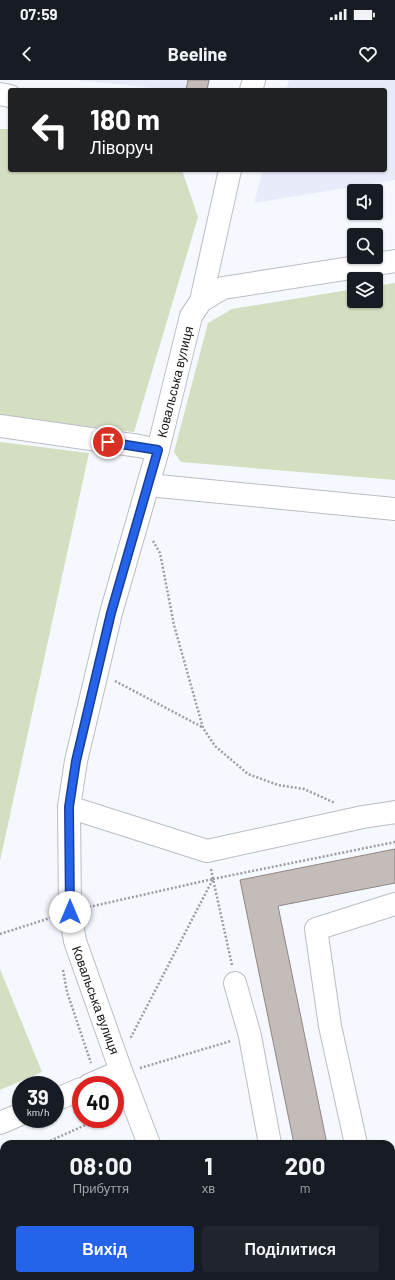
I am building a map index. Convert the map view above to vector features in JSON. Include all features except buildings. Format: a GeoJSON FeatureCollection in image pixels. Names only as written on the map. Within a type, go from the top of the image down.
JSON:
{"type":"FeatureCollection","features":[{"type":"Feature","properties":{"kind":"street"},"geometry":{"type":"LineString","coordinates":[[201,301],[230,172]]}},
{"type":"Feature","properties":{"kind":"street","name":"Ковальська вулиця"},"geometry":{"type":"LineString","coordinates":[[148,1140],[133,1067],[75,941],[70,912],[69,807],[76,761],[111,613],[158,450],[191,316],[201,301],[223,288],[395,261]]}},
{"type":"Feature","properties":{"kind":"street"},"geometry":{"type":"LineString","coordinates":[[0,426],[140,446],[158,450]]}},
{"type":"Feature","properties":{"kind":"street"},"geometry":{"type":"LineString","coordinates":[[148,485],[395,510]]}},
{"type":"Feature","properties":{"kind":"street"},"geometry":{"type":"LineString","coordinates":[[69,807],[207,850],[364,817],[395,812]]}},
{"type":"Feature","properties":{"kind":"street"},"geometry":{"type":"LineString","coordinates":[[355,1140],[330,1026],[316,929],[395,904]]}},
{"type":"Feature","properties":{"kind":"street"},"geometry":{"type":"LineString","coordinates":[[235,983],[250,1036],[269,1140]]}},
{"type":"Feature","properties":{"kind":"street"},"geometry":{"type":"LineString","coordinates":[[112,1076],[133,1067]]}},
{"type":"Feature","properties":{"kind":"street"},"geometry":{"type":"LineString","coordinates":[[0,1123],[12,1118]]}},
{"type":"Feature","properties":{"kind":"path"},"geometry":{"type":"LineString","coordinates":[[138,518],[160,553],[174,626],[203,728],[215,746],[248,774],[278,785],[304,790],[337,804]]}},
{"type":"Feature","properties":{"kind":"path"},"geometry":{"type":"LineString","coordinates":[[97,672],[203,728]]}},
{"type":"Feature","properties":{"kind":"path"},"geometry":{"type":"LineString","coordinates":[[84,908],[213,879],[395,842]]}},
{"type":"Feature","properties":{"kind":"path"},"geometry":{"type":"LineString","coordinates":[[213,879],[228,948]]}},
{"type":"Feature","properties":{"kind":"path"},"geometry":{"type":"LineString","coordinates":[[129,1041],[213,879]]}},
{"type":"Feature","properties":{"kind":"path"},"geometry":{"type":"LineString","coordinates":[[0,934],[53,917]]}},
{"type":"Feature","properties":{"kind":"path"},"geometry":{"type":"LineString","coordinates":[[133,1067],[250,1036]]}},
{"type":"Feature","properties":{"kind":"path"},"geometry":{"type":"LineString","coordinates":[[133,1067],[142,1075]]}},
{"type":"Feature","properties":{"kind":"path"},"geometry":{"type":"LineString","coordinates":[[52,1140],[79,1128]]}},
{"type":"Feature","properties":{"kind":"shaded area"},"geometry":{"type":"Polygon","coordinates":[[[76,80],[210,80],[208,88],[154,88],[76,80]]]}},
{"type":"Feature","properties":{"kind":"shaded area"},"geometry":{"type":"Polygon","coordinates":[[[289,80],[395,80],[395,180],[370,184],[347,184],[347,188],[254,203],[262,172],[387,172],[387,88],[287,88],[289,80]]]}},
{"type":"Feature","properties":{"kind":"green space"},"geometry":{"type":"Polygon","coordinates":[[[0,129],[8,129],[8,172],[183,172],[198,217],[134,432],[0,416],[0,129]]]}},
{"type":"Feature","properties":{"kind":"green space"},"geometry":{"type":"Polygon","coordinates":[[[395,283],[395,480],[181,462],[174,452],[208,323],[232,309],[347,290],[347,308],[383,308],[383,285],[395,283]]]}},
{"type":"Feature","properties":{"kind":"green space"},"geometry":{"type":"Polygon","coordinates":[[[0,442],[89,453],[0,861],[0,442]]]}},
{"type":"Feature","properties":{"kind":"green space"},"geometry":{"type":"Polygon","coordinates":[[[0,969],[42,1072],[33,1076],[12,1076],[12,1085],[0,1090],[0,969]]]}},
{"type":"Feature","properties":{"kind":"route"},"geometry":{"type":"LineString","coordinates":[[70,912],[69,807],[76,761],[111,613],[158,450],[108,442]]}}]}
